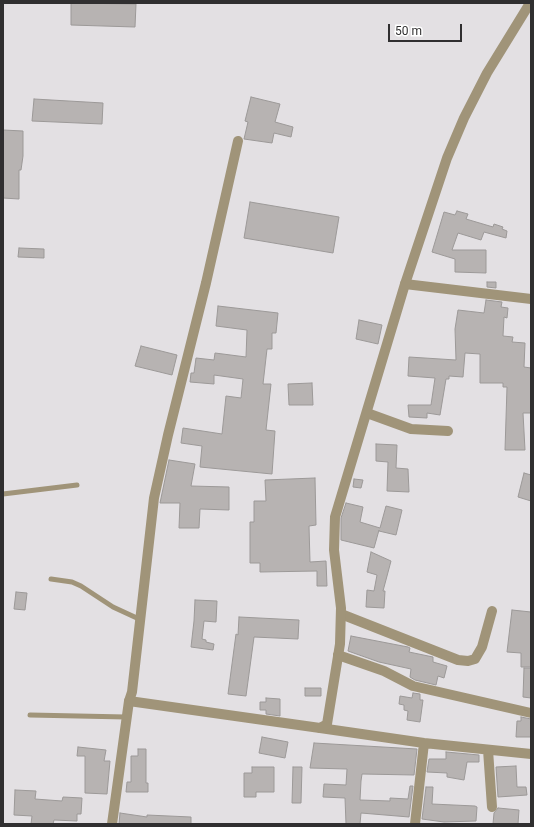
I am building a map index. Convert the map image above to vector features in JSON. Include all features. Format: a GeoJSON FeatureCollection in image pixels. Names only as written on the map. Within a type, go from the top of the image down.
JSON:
{"type":"FeatureCollection","features":[{"type":"Feature","properties":{"kind":"street"},"geometry":{"type":"LineString","coordinates":[[320,728],[327,724],[338,655],[341,614],[334,550],[335,518],[405,284],[447,158],[464,118],[487,73],[530,3]]}},
{"type":"Feature","properties":{"kind":"street"},"geometry":{"type":"LineString","coordinates":[[112,824],[126,717],[132,692],[139,619],[154,498],[168,435],[206,283],[238,141]]}},
{"type":"Feature","properties":{"kind":"street"},"geometry":{"type":"LineString","coordinates":[[405,284],[531,299]]}},
{"type":"Feature","properties":{"kind":"street"},"geometry":{"type":"LineString","coordinates":[[367,413],[411,429],[448,430]]}},
{"type":"Feature","properties":{"kind":"street"},"geometry":{"type":"LineString","coordinates":[[341,614],[458,660],[468,661],[475,659],[482,647],[492,611]]}},
{"type":"Feature","properties":{"kind":"street"},"geometry":{"type":"LineString","coordinates":[[338,655],[384,671],[413,686],[531,713]]}},
{"type":"Feature","properties":{"kind":"street"},"geometry":{"type":"LineString","coordinates":[[129,701],[424,743],[531,754]]}},
{"type":"Feature","properties":{"kind":"street"},"geometry":{"type":"LineString","coordinates":[[414,824],[424,743]]}},
{"type":"Feature","properties":{"kind":"street"},"geometry":{"type":"LineString","coordinates":[[488,750],[492,807]]}},
{"type":"Feature","properties":{"kind":"lane"},"geometry":{"type":"LineString","coordinates":[[3,494],[76,485]]}},
{"type":"Feature","properties":{"kind":"lane"},"geometry":{"type":"LineString","coordinates":[[51,579],[72,582],[81,586],[113,607],[139,619]]}},
{"type":"Feature","properties":{"kind":"lane"},"geometry":{"type":"LineString","coordinates":[[30,715],[126,717]]}},
{"type":"Feature","properties":{"kind":"building"},"geometry":{"type":"Polygon","coordinates":[[[71,3],[136,4],[135,27],[71,25],[71,3]]]}},
{"type":"Feature","properties":{"kind":"building"},"geometry":{"type":"Polygon","coordinates":[[[251,97],[280,104],[275,122],[293,127],[291,137],[274,133],[272,143],[244,139],[248,122],[245,121],[251,97]]]}},
{"type":"Feature","properties":{"kind":"building"},"geometry":{"type":"Polygon","coordinates":[[[34,99],[103,103],[102,124],[32,121],[34,99]]]}},
{"type":"Feature","properties":{"kind":"building"},"geometry":{"type":"Polygon","coordinates":[[[3,130],[23,131],[23,156],[21,170],[19,170],[19,199],[3,198],[3,130]]]}},
{"type":"Feature","properties":{"kind":"building"},"geometry":{"type":"Polygon","coordinates":[[[250,202],[339,217],[333,253],[244,238],[250,202]]]}},
{"type":"Feature","properties":{"kind":"building"},"geometry":{"type":"Polygon","coordinates":[[[457,211],[468,214],[466,219],[493,227],[494,224],[503,227],[502,229],[507,231],[506,238],[484,232],[481,240],[458,233],[452,250],[486,250],[486,273],[455,272],[455,259],[432,252],[444,212],[455,215],[457,211]]]}},
{"type":"Feature","properties":{"kind":"building"},"geometry":{"type":"Polygon","coordinates":[[[19,248],[44,249],[44,258],[18,257],[19,248]]]}},
{"type":"Feature","properties":{"kind":"building"},"geometry":{"type":"Polygon","coordinates":[[[487,282],[496,282],[496,288],[487,287],[487,282]]]}},
{"type":"Feature","properties":{"kind":"building"},"geometry":{"type":"Polygon","coordinates":[[[486,300],[502,302],[501,307],[508,308],[507,318],[504,317],[503,336],[513,337],[512,342],[525,343],[524,367],[531,368],[531,413],[523,413],[525,450],[505,450],[507,387],[503,387],[503,383],[480,383],[480,354],[465,353],[463,377],[449,376],[449,379],[446,379],[440,415],[427,413],[427,418],[409,417],[408,405],[431,405],[435,378],[408,376],[409,357],[456,360],[455,329],[458,310],[484,313],[486,300]]]}},
{"type":"Feature","properties":{"kind":"building"},"geometry":{"type":"Polygon","coordinates":[[[218,306],[278,313],[276,333],[272,333],[272,349],[267,349],[263,384],[271,384],[266,430],[275,431],[272,474],[200,467],[202,446],[181,443],[183,428],[222,434],[226,396],[241,398],[243,379],[214,375],[214,384],[190,382],[191,373],[194,373],[196,358],[214,360],[215,353],[246,357],[247,330],[216,326],[218,306]]]}},
{"type":"Feature","properties":{"kind":"building"},"geometry":{"type":"Polygon","coordinates":[[[359,320],[382,325],[378,344],[356,339],[359,320]]]}},
{"type":"Feature","properties":{"kind":"building"},"geometry":{"type":"Polygon","coordinates":[[[141,346],[177,355],[172,375],[135,366],[141,346]]]}},
{"type":"Feature","properties":{"kind":"building"},"geometry":{"type":"Polygon","coordinates":[[[312,383],[313,405],[289,405],[288,384],[312,383]]]}},
{"type":"Feature","properties":{"kind":"building"},"geometry":{"type":"Polygon","coordinates":[[[376,444],[397,445],[396,468],[408,469],[409,492],[387,491],[388,462],[376,461],[376,444]]]}},
{"type":"Feature","properties":{"kind":"building"},"geometry":{"type":"Polygon","coordinates":[[[169,460],[195,464],[191,486],[229,487],[229,510],[200,509],[199,528],[179,528],[180,503],[160,503],[169,460]]]}},
{"type":"Feature","properties":{"kind":"building"},"geometry":{"type":"Polygon","coordinates":[[[524,473],[531,475],[531,501],[518,497],[524,473]]]}},
{"type":"Feature","properties":{"kind":"building"},"geometry":{"type":"Polygon","coordinates":[[[315,478],[316,525],[309,526],[310,562],[326,561],[327,586],[317,586],[317,571],[260,572],[260,563],[250,563],[250,522],[254,522],[254,501],[266,501],[265,480],[315,478]]]}},
{"type":"Feature","properties":{"kind":"building"},"geometry":{"type":"Polygon","coordinates":[[[354,479],[363,480],[361,488],[353,487],[354,479]]]}},
{"type":"Feature","properties":{"kind":"building"},"geometry":{"type":"Polygon","coordinates":[[[346,503],[363,507],[360,522],[380,528],[386,506],[402,510],[396,535],[379,530],[374,548],[341,540],[341,518],[346,503]]]}},
{"type":"Feature","properties":{"kind":"building"},"geometry":{"type":"Polygon","coordinates":[[[371,552],[391,561],[383,591],[385,591],[384,608],[366,607],[367,590],[374,591],[377,575],[367,572],[371,552]]]}},
{"type":"Feature","properties":{"kind":"building"},"geometry":{"type":"Polygon","coordinates":[[[16,592],[27,593],[25,610],[14,609],[16,592]]]}},
{"type":"Feature","properties":{"kind":"building"},"geometry":{"type":"Polygon","coordinates":[[[195,600],[217,601],[216,622],[204,621],[202,639],[206,640],[206,642],[214,644],[213,650],[191,647],[195,600]]]}},
{"type":"Feature","properties":{"kind":"building"},"geometry":{"type":"Polygon","coordinates":[[[512,610],[531,612],[531,667],[521,667],[521,653],[507,652],[512,610]]]}},
{"type":"Feature","properties":{"kind":"building"},"geometry":{"type":"Polygon","coordinates":[[[239,617],[299,620],[298,639],[254,637],[246,696],[228,694],[236,634],[238,635],[239,617]]]}},
{"type":"Feature","properties":{"kind":"building"},"geometry":{"type":"Polygon","coordinates":[[[351,636],[408,647],[410,648],[409,652],[433,657],[433,662],[447,666],[444,678],[438,676],[436,685],[415,680],[410,677],[411,669],[379,662],[348,651],[351,636]]]}},
{"type":"Feature","properties":{"kind":"building"},"geometry":{"type":"Polygon","coordinates":[[[524,668],[531,668],[531,698],[523,697],[524,668]]]}},
{"type":"Feature","properties":{"kind":"building"},"geometry":{"type":"Polygon","coordinates":[[[305,688],[321,688],[321,696],[305,696],[305,688]]]}},
{"type":"Feature","properties":{"kind":"building"},"geometry":{"type":"Polygon","coordinates":[[[413,693],[420,694],[420,700],[423,700],[420,722],[407,720],[408,711],[404,710],[404,705],[399,704],[400,696],[412,698],[413,693]]]}},
{"type":"Feature","properties":{"kind":"building"},"geometry":{"type":"Polygon","coordinates":[[[266,698],[280,699],[280,716],[266,714],[266,710],[260,710],[260,702],[266,702],[266,698]]]}},
{"type":"Feature","properties":{"kind":"building"},"geometry":{"type":"Polygon","coordinates":[[[521,717],[531,719],[531,737],[516,737],[517,721],[521,721],[521,717]]]}},
{"type":"Feature","properties":{"kind":"building"},"geometry":{"type":"Polygon","coordinates":[[[262,737],[288,742],[285,758],[259,753],[262,737]]]}},
{"type":"Feature","properties":{"kind":"building"},"geometry":{"type":"Polygon","coordinates":[[[314,743],[417,749],[414,775],[362,774],[361,781],[360,800],[390,801],[390,798],[408,799],[410,786],[413,786],[409,817],[361,813],[360,824],[346,824],[345,798],[323,797],[324,784],[346,785],[347,769],[310,768],[314,743]]]}},
{"type":"Feature","properties":{"kind":"building"},"geometry":{"type":"Polygon","coordinates":[[[78,747],[106,750],[104,761],[110,761],[107,794],[85,793],[85,756],[77,756],[78,747]]]}},
{"type":"Feature","properties":{"kind":"building"},"geometry":{"type":"Polygon","coordinates":[[[138,749],[146,749],[146,783],[148,783],[148,792],[126,792],[127,782],[131,782],[131,756],[138,756],[138,749]]]}},
{"type":"Feature","properties":{"kind":"building"},"geometry":{"type":"Polygon","coordinates":[[[446,752],[479,755],[479,762],[467,762],[464,780],[447,777],[447,773],[427,772],[429,759],[446,759],[446,752]]]}},
{"type":"Feature","properties":{"kind":"building"},"geometry":{"type":"Polygon","coordinates":[[[516,766],[517,787],[526,787],[527,795],[498,797],[496,767],[516,766]]]}},
{"type":"Feature","properties":{"kind":"building"},"geometry":{"type":"Polygon","coordinates":[[[252,767],[274,767],[274,792],[256,792],[256,797],[244,797],[244,773],[252,773],[252,767]]]}},
{"type":"Feature","properties":{"kind":"building"},"geometry":{"type":"Polygon","coordinates":[[[293,767],[302,767],[301,803],[292,803],[293,767]]]}},
{"type":"Feature","properties":{"kind":"building"},"geometry":{"type":"Polygon","coordinates":[[[426,787],[433,787],[432,804],[477,807],[476,821],[444,822],[422,819],[426,787]]]}},
{"type":"Feature","properties":{"kind":"building"},"geometry":{"type":"Polygon","coordinates":[[[15,790],[36,791],[35,799],[62,801],[63,797],[82,798],[81,814],[77,814],[77,821],[54,820],[53,824],[31,824],[32,816],[14,815],[15,790]]]}},
{"type":"Feature","properties":{"kind":"building"},"geometry":{"type":"Polygon","coordinates":[[[498,808],[519,810],[518,824],[493,824],[494,813],[498,808]]]}},
{"type":"Feature","properties":{"kind":"building"},"geometry":{"type":"Polygon","coordinates":[[[120,813],[147,817],[147,815],[191,817],[191,824],[119,824],[120,813]]]}}]}
